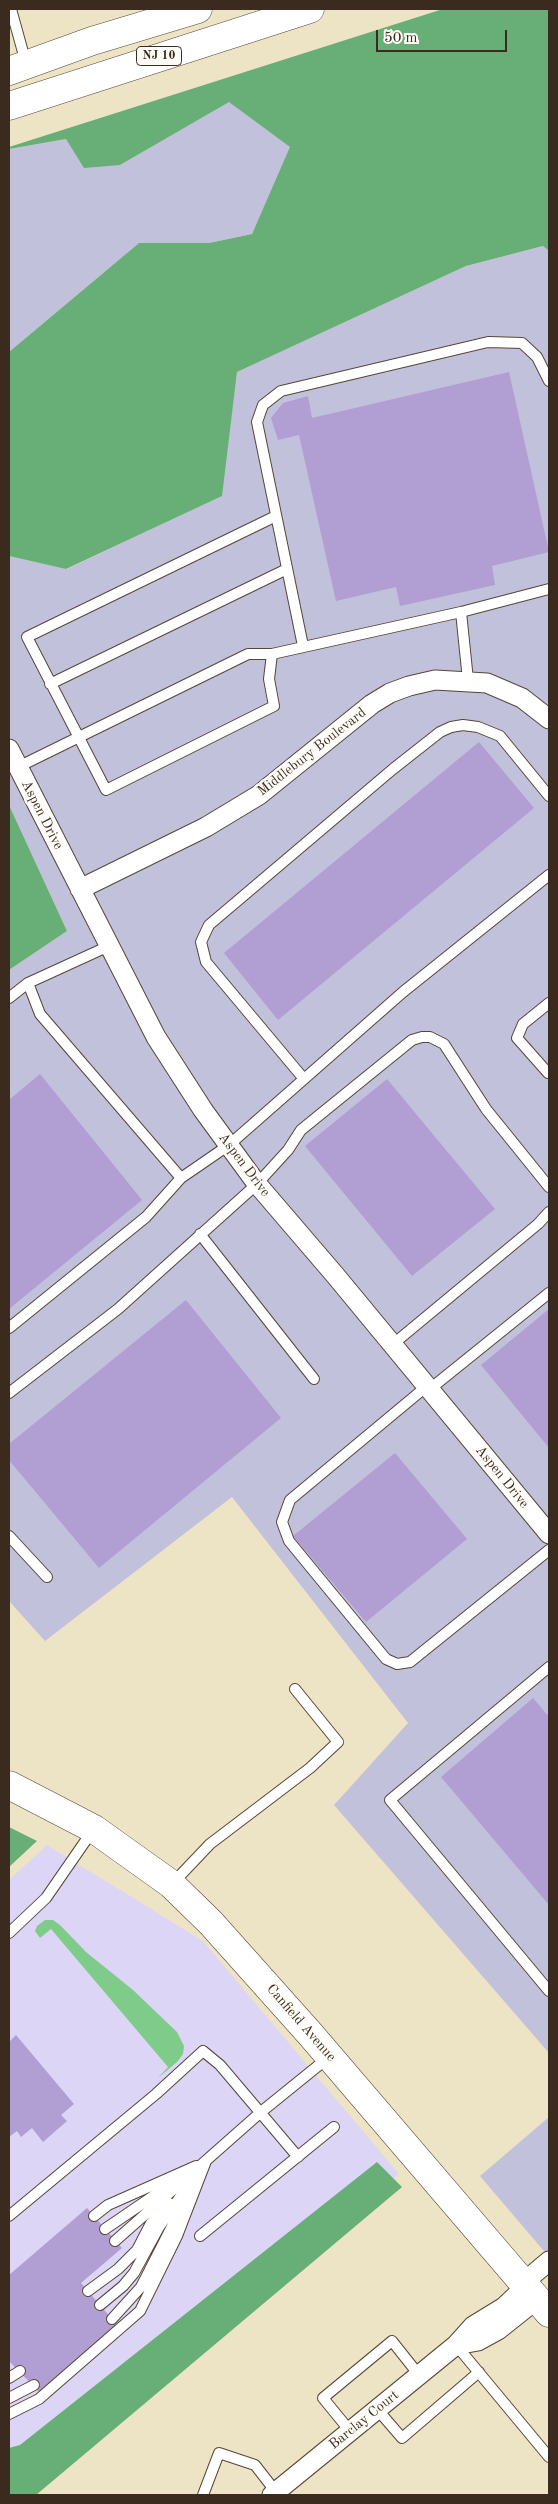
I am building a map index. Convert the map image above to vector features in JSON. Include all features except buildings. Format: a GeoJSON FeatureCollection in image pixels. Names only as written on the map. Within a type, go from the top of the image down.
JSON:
{"type":"FeatureCollection","features":[{"type":"Feature","properties":{"kind":"main road","name":"NJ 10"},"geometry":{"type":"LineString","coordinates":[[9,106],[310,9]]}},
{"type":"Feature","properties":{"kind":"main road","name":"NJ 10"},"geometry":{"type":"LineString","coordinates":[[17,68],[184,10]]}},
{"type":"Feature","properties":{"kind":"main road","name":"Canfield Avenue"},"geometry":{"type":"LineString","coordinates":[[9,1785],[94,1829],[171,1884],[234,1947],[538,2298]]}},
{"type":"Feature","properties":{"kind":"street","name":"Middlebury Boulevard"},"geometry":{"type":"LineString","coordinates":[[80,889],[206,827],[260,795],[372,704],[409,686],[435,680],[468,680],[487,683],[508,691],[538,708],[549,719]]}},
{"type":"Feature","properties":{"kind":"street","name":"Aspen Drive"},"geometry":{"type":"LineString","coordinates":[[9,749],[156,1037],[203,1110],[256,1184],[549,1534]]}},
{"type":"Feature","properties":{"kind":"street"},"geometry":{"type":"LineString","coordinates":[[538,2298],[549,2261]]}},
{"type":"Feature","properties":{"kind":"street","name":"Barclay Court"},"geometry":{"type":"LineString","coordinates":[[274,2493],[456,2345],[473,2326],[504,2307],[538,2298]]}},
{"type":"Feature","properties":{"kind":"lane"},"geometry":{"type":"LineString","coordinates":[[11,9],[17,68]]}},
{"type":"Feature","properties":{"kind":"lane"},"geometry":{"type":"LineString","coordinates":[[304,646],[257,422],[264,405],[281,391],[488,342],[522,344],[537,357],[549,381]]}},
{"type":"Feature","properties":{"kind":"lane"},"geometry":{"type":"LineString","coordinates":[[272,654],[269,679],[274,706],[106,790],[27,637],[276,516]]}},
{"type":"Feature","properties":{"kind":"lane"},"geometry":{"type":"LineString","coordinates":[[50,684],[287,568]]}},
{"type":"Feature","properties":{"kind":"lane"},"geometry":{"type":"LineString","coordinates":[[18,767],[248,654],[272,654],[461,612],[549,589]]}},
{"type":"Feature","properties":{"kind":"lane"},"geometry":{"type":"LineString","coordinates":[[461,612],[468,680]]}},
{"type":"Feature","properties":{"kind":"lane"},"geometry":{"type":"LineString","coordinates":[[304,1079],[206,962],[202,942],[209,925],[394,769],[440,732],[451,727],[463,725],[478,727],[500,736],[549,796]]}},
{"type":"Feature","properties":{"kind":"lane"},"geometry":{"type":"LineString","coordinates":[[9,1328],[146,1217],[181,1178],[229,1145],[403,992],[549,875]]}},
{"type":"Feature","properties":{"kind":"lane"},"geometry":{"type":"LineString","coordinates":[[9,998],[28,983],[109,946]]}},
{"type":"Feature","properties":{"kind":"lane"},"geometry":{"type":"LineString","coordinates":[[28,983],[40,1014],[181,1178]]}},
{"type":"Feature","properties":{"kind":"lane"},"geometry":{"type":"LineString","coordinates":[[549,1003],[523,1024],[517,1038],[549,1074]]}},
{"type":"Feature","properties":{"kind":"lane"},"geometry":{"type":"LineString","coordinates":[[9,1393],[118,1308],[256,1184],[288,1150],[301,1130],[412,1040],[430,1037],[444,1044],[486,1109],[549,1187]]}},
{"type":"Feature","properties":{"kind":"lane"},"geometry":{"type":"LineString","coordinates":[[392,1345],[538,1224],[549,1212]]}},
{"type":"Feature","properties":{"kind":"lane"},"geometry":{"type":"LineString","coordinates":[[200,1234],[314,1379]]}},
{"type":"Feature","properties":{"kind":"lane"},"geometry":{"type":"LineString","coordinates":[[549,1293],[290,1500],[282,1522],[289,1541],[386,1659],[397,1664],[410,1662],[549,1550]]}},
{"type":"Feature","properties":{"kind":"lane"},"geometry":{"type":"LineString","coordinates":[[9,1536],[47,1577]]}},
{"type":"Feature","properties":{"kind":"lane"},"geometry":{"type":"LineString","coordinates":[[549,1667],[390,1800],[549,1991]]}},
{"type":"Feature","properties":{"kind":"lane"},"geometry":{"type":"LineString","coordinates":[[171,1884],[210,1844],[310,1768],[338,1742],[295,1689]]}},
{"type":"Feature","properties":{"kind":"lane"},"geometry":{"type":"LineString","coordinates":[[9,1933],[46,1898],[94,1829]]}},
{"type":"Feature","properties":{"kind":"lane"},"geometry":{"type":"LineString","coordinates":[[9,2216],[156,2094],[203,2050],[220,2065],[298,2157]]}},
{"type":"Feature","properties":{"kind":"lane"},"geometry":{"type":"LineString","coordinates":[[115,2241],[261,2112],[330,2057]]}},
{"type":"Feature","properties":{"kind":"lane"},"geometry":{"type":"LineString","coordinates":[[200,2236],[334,2127]]}},
{"type":"Feature","properties":{"kind":"lane"},"geometry":{"type":"LineString","coordinates":[[94,2216],[108,2205],[206,2161]]}},
{"type":"Feature","properties":{"kind":"lane"},"geometry":{"type":"LineString","coordinates":[[105,2229],[206,2161]]}},
{"type":"Feature","properties":{"kind":"lane"},"geometry":{"type":"LineString","coordinates":[[88,2291],[118,2269],[137,2250],[151,2223],[206,2161]]}},
{"type":"Feature","properties":{"kind":"lane"},"geometry":{"type":"LineString","coordinates":[[100,2305],[123,2286],[134,2273],[159,2227],[206,2161]]}},
{"type":"Feature","properties":{"kind":"lane"},"geometry":{"type":"LineString","coordinates":[[112,2319],[141,2287],[168,2231],[206,2161]]}},
{"type":"Feature","properties":{"kind":"lane"},"geometry":{"type":"LineString","coordinates":[[9,2414],[39,2399],[140,2311],[177,2236],[206,2161]]}},
{"type":"Feature","properties":{"kind":"lane"},"geometry":{"type":"LineString","coordinates":[[350,2431],[323,2398],[392,2341],[419,2375]]}},
{"type":"Feature","properties":{"kind":"lane"},"geometry":{"type":"LineString","coordinates":[[456,2345],[549,2457]]}},
{"type":"Feature","properties":{"kind":"lane"},"geometry":{"type":"LineString","coordinates":[[9,2378],[20,2371]]}},
{"type":"Feature","properties":{"kind":"lane"},"geometry":{"type":"LineString","coordinates":[[377,2409],[402,2438],[479,2372]]}},
{"type":"Feature","properties":{"kind":"lane"},"geometry":{"type":"LineString","coordinates":[[9,2398],[34,2385]]}},
{"type":"Feature","properties":{"kind":"lane"},"geometry":{"type":"LineString","coordinates":[[203,2495],[219,2453],[255,2465],[274,2493]]}},
{"type":"Feature","properties":{"kind":"shaded area"},"geometry":{"type":"Polygon","coordinates":[[[229,101],[291,147],[252,234],[209,243],[139,243],[9,352],[9,149],[66,139],[120,165],[229,101]]]}},
{"type":"Feature","properties":{"kind":"shaded area"},"geometry":{"type":"Polygon","coordinates":[[[543,246],[549,251],[549,2053],[334,1805],[408,1723],[232,1497],[45,1641],[9,1601],[9,970],[67,931],[9,805],[9,556],[67,569],[221,496],[237,372],[466,266],[543,246]]]}},
{"type":"Feature","properties":{"kind":"shaded area"},"geometry":{"type":"Polygon","coordinates":[[[47,1845],[203,1941],[399,2174],[9,2495],[9,1880],[47,1845]]]}},
{"type":"Feature","properties":{"kind":"shaded area"},"geometry":{"type":"Polygon","coordinates":[[[549,2117],[549,2257],[480,2176],[549,2117]]]}},
{"type":"Feature","properties":{"kind":"green space"},"geometry":{"type":"Polygon","coordinates":[[[443,9],[549,9],[549,251],[543,246],[466,266],[237,372],[222,496],[66,569],[9,556],[9,352],[139,243],[209,243],[252,234],[290,147],[229,102],[120,165],[84,168],[66,139],[9,149],[9,147],[443,9]]]}},
{"type":"Feature","properties":{"kind":"green space"},"geometry":{"type":"Polygon","coordinates":[[[9,805],[67,931],[9,970],[9,805]]]}},
{"type":"Feature","properties":{"kind":"green space"},"geometry":{"type":"Polygon","coordinates":[[[9,1827],[37,1841],[9,1867],[9,1827]]]}},
{"type":"Feature","properties":{"kind":"green space"},"geometry":{"type":"Polygon","coordinates":[[[45,1920],[53,1920],[60,1925],[86,1952],[133,1990],[177,2032],[184,2046],[183,2054],[177,2062],[158,2078],[168,2067],[51,1929],[40,1938],[35,1931],[37,1926],[45,1920]]]}},
{"type":"Feature","properties":{"kind":"green space"},"geometry":{"type":"Polygon","coordinates":[[[377,2162],[402,2187],[36,2495],[9,2495],[9,2448],[20,2445],[377,2162]]]}}]}
